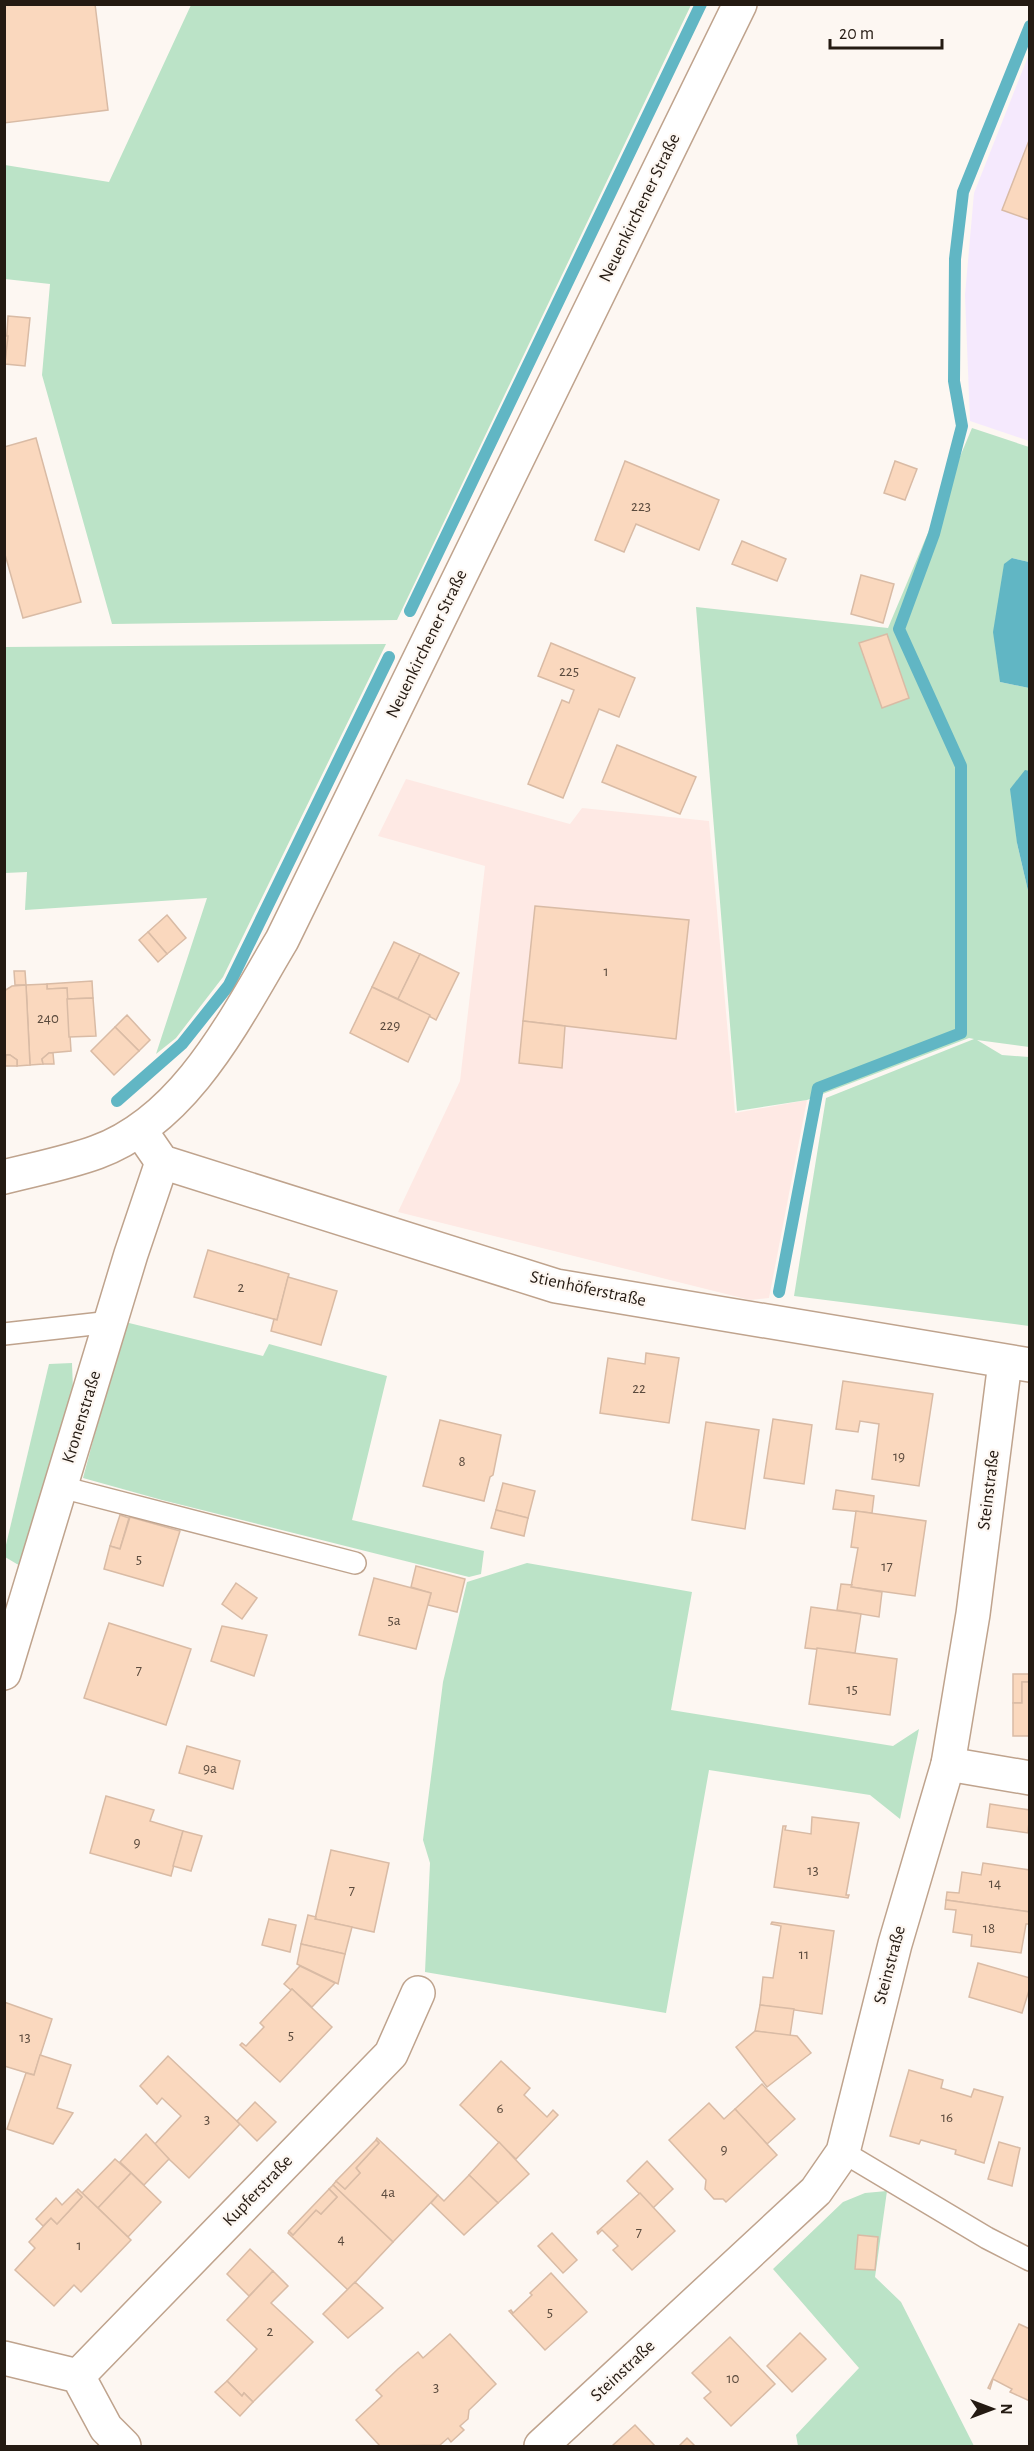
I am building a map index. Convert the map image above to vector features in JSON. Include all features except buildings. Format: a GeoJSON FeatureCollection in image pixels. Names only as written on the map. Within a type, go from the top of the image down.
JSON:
{"type":"FeatureCollection","features":[{"type":"Feature","properties":{"kind":"street","name":"Neuenkirchener Straße"},"geometry":{"type":"LineString","coordinates":[[4,1177],[98,1152],[140,1130],[184,1089],[220,1043],[282,940],[740,4]]}},
{"type":"Feature","properties":{"kind":"street"},"geometry":{"type":"LineString","coordinates":[[140,1130],[162,1162]]}},
{"type":"Feature","properties":{"kind":"street","name":"Kronenstraße"},"geometry":{"type":"LineString","coordinates":[[4,1673],[162,1162]]}},
{"type":"Feature","properties":{"kind":"street","name":"Stienhöferstraße"},"geometry":{"type":"LineString","coordinates":[[162,1162],[556,1286],[1017,1363]]}},
{"type":"Feature","properties":{"kind":"street","name":"Steinstraße"},"geometry":{"type":"LineString","coordinates":[[542,2446],[816,2191],[843,2152],[895,1944],[948,1764],[1017,1363]]}},
{"type":"Feature","properties":{"kind":"street"},"geometry":{"type":"LineString","coordinates":[[948,1764],[1029,1778]]}},
{"type":"Feature","properties":{"kind":"street","name":"Kupferstraße"},"geometry":{"type":"LineString","coordinates":[[78,2376],[391,2054],[418,1993]]}},
{"type":"Feature","properties":{"kind":"street"},"geometry":{"type":"LineString","coordinates":[[4,2358],[78,2376],[106,2428],[124,2446]]}},
{"type":"Feature","properties":{"kind":"lane"},"geometry":{"type":"LineString","coordinates":[[4,1334],[111,1322]]}},
{"type":"Feature","properties":{"kind":"lane"},"geometry":{"type":"LineString","coordinates":[[61,1487],[355,1563]]}},
{"type":"Feature","properties":{"kind":"lane"},"geometry":{"type":"LineString","coordinates":[[843,2152],[987,2238],[1029,2260]]}},
{"type":"Feature","properties":{"kind":"shaded area"},"geometry":{"type":"Polygon","coordinates":[[[1029,54],[1029,441],[970,421],[965,295],[974,193],[1029,54]]]}},
{"type":"Feature","properties":{"kind":"shaded area"},"geometry":{"type":"Polygon","coordinates":[[[406,779],[570,824],[582,808],[709,821],[735,1113],[807,1100],[769,1298],[750,1300],[398,1212],[460,1081],[485,866],[378,836],[406,779]]]}},
{"type":"Feature","properties":{"kind":"green space"},"geometry":{"type":"Polygon","coordinates":[[[191,5],[691,5],[397,620],[112,624],[42,375],[50,284],[5,279],[5,165],[109,182],[191,5]]]}},
{"type":"Feature","properties":{"kind":"green space"},"geometry":{"type":"Polygon","coordinates":[[[972,428],[1029,447],[1029,562],[1012,558],[1000,682],[1029,688],[1029,771],[1025,771],[1017,843],[1029,895],[1029,1047],[977,1040],[1002,1055],[1029,1057],[1029,1326],[794,1296],[826,1098],[974,1039],[969,1038],[807,1100],[737,1111],[696,607],[888,628],[972,428]]]}},
{"type":"Feature","properties":{"kind":"green space"},"geometry":{"type":"Polygon","coordinates":[[[386,644],[223,977],[176,1038],[156,1054],[207,898],[25,910],[27,872],[5,873],[5,647],[386,644]]]}},
{"type":"Feature","properties":{"kind":"green space"},"geometry":{"type":"Polygon","coordinates":[[[125,1322],[263,1356],[269,1344],[387,1376],[352,1520],[484,1551],[481,1574],[469,1577],[83,1478],[125,1322]]]}},
{"type":"Feature","properties":{"kind":"green space"},"geometry":{"type":"Polygon","coordinates":[[[72,1363],[73,1390],[22,1567],[5,1557],[5,1549],[49,1364],[72,1363]]]}},
{"type":"Feature","properties":{"kind":"green space"},"geometry":{"type":"Polygon","coordinates":[[[527,1563],[692,1592],[671,1710],[893,1746],[919,1729],[900,1819],[870,1795],[709,1770],[666,2013],[425,1972],[430,1863],[423,1840],[443,1682],[467,1582],[527,1563]]]}},
{"type":"Feature","properties":{"kind":"green space"},"geometry":{"type":"Polygon","coordinates":[[[887,2191],[875,2277],[901,2302],[974,2446],[798,2446],[796,2435],[859,2368],[773,2269],[843,2202],[865,2193],[887,2191]]]}},
{"type":"Feature","properties":{"kind":"water"},"geometry":{"type":"Polygon","coordinates":[[[1012,558],[1029,562],[1029,688],[1000,682],[993,632],[1004,564],[1012,558]]]}},
{"type":"Feature","properties":{"kind":"water"},"geometry":{"type":"Polygon","coordinates":[[[1025,770],[1030,771],[1029,895],[1017,843],[1010,789],[1025,770]]]}},
{"type":"Feature","properties":{"kind":"waterway"},"geometry":{"type":"LineString","coordinates":[[410,611],[701,4]]}},
{"type":"Feature","properties":{"kind":"waterway"},"geometry":{"type":"LineString","coordinates":[[779,1292],[818,1088],[961,1033],[961,766],[899,629],[934,534],[962,426],[954,381],[955,259],[963,192],[1030,26]]}},
{"type":"Feature","properties":{"kind":"waterway"},"geometry":{"type":"LineString","coordinates":[[117,1101],[182,1044],[229,985],[389,657]]}}]}
